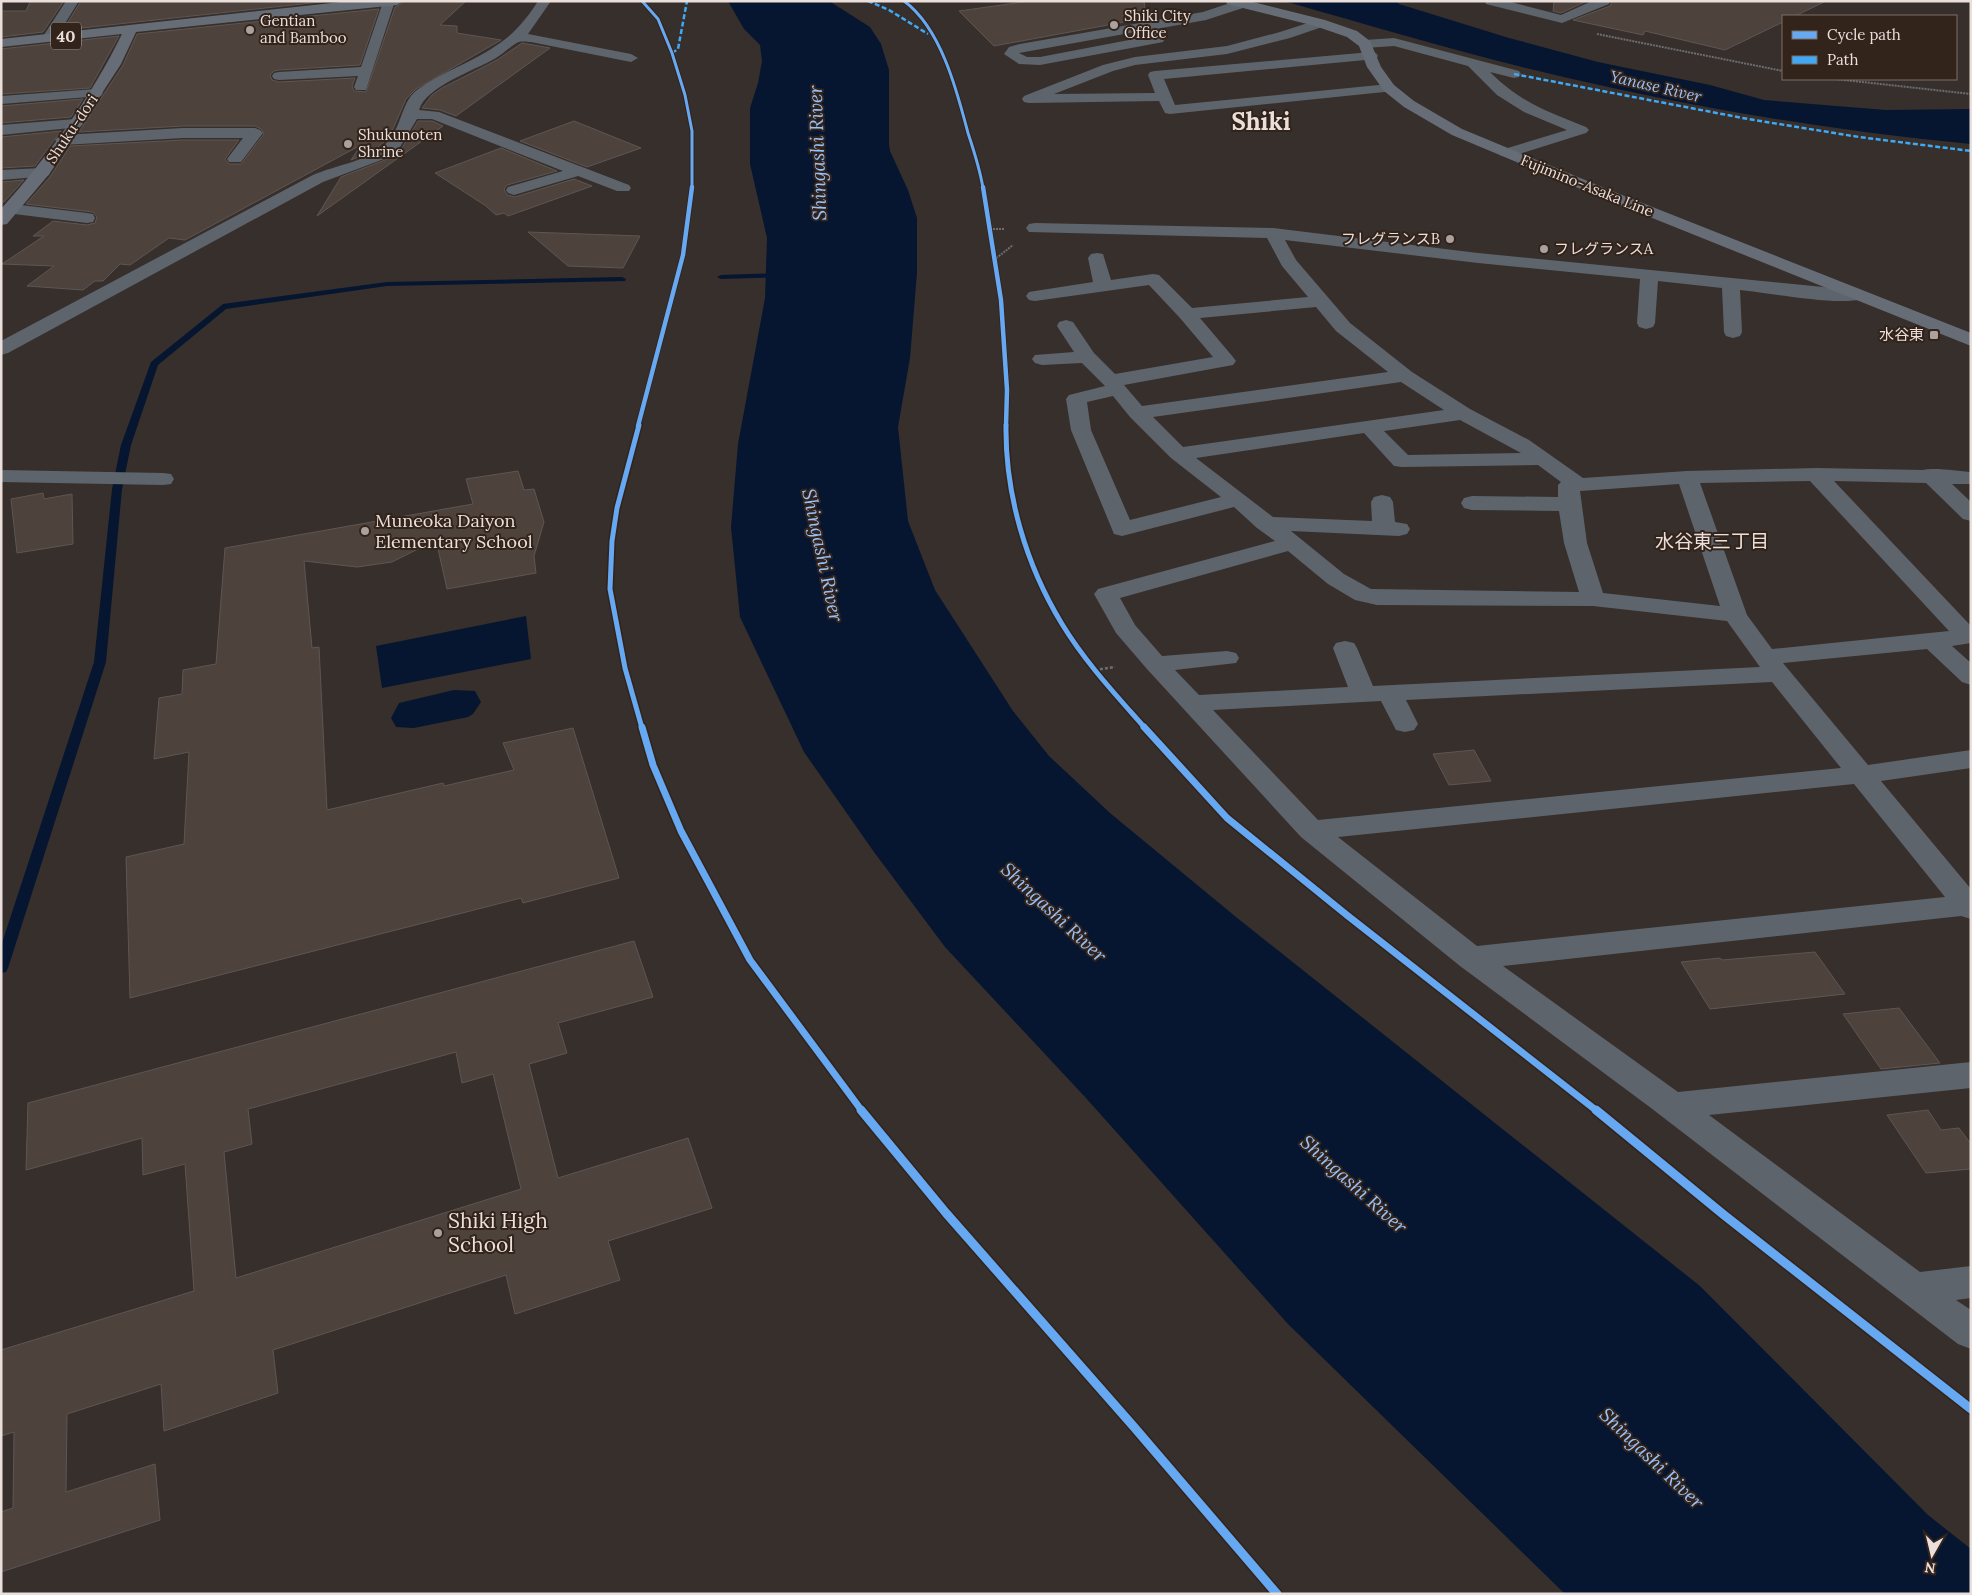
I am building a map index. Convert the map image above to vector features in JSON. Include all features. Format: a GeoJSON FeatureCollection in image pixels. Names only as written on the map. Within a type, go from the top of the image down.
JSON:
{"type":"FeatureCollection","features":[{"type":"Feature","properties":{"kind":"main road"},"geometry":{"type":"LineString","coordinates":[[130,30],[354,3],[397,1]]}},
{"type":"Feature","properties":{"kind":"main road"},"geometry":{"type":"LineString","coordinates":[[1236,2],[1320,23],[1352,34],[1368,50]]}},
{"type":"Feature","properties":{"kind":"main road","name":"40"},"geometry":{"type":"LineString","coordinates":[[1,43],[130,30]]}},
{"type":"Feature","properties":{"kind":"main road","name":"Shuku-dori"},"geometry":{"type":"LineString","coordinates":[[9,208],[42,173],[114,64],[130,30]]}},
{"type":"Feature","properties":{"kind":"main road","name":"Fujimino-Asaka Line"},"geometry":{"type":"LineString","coordinates":[[1368,50],[1374,67],[1389,88],[1409,104],[1439,122],[1507,153],[1971,340]]}},
{"type":"Feature","properties":{"kind":"street"},"geometry":{"type":"LineString","coordinates":[[49,38],[73,1]]}},
{"type":"Feature","properties":{"kind":"street"},"geometry":{"type":"LineString","coordinates":[[1,349],[320,178],[378,156],[393,145],[411,114],[412,104],[416,98],[423,92],[499,52],[518,38],[537,16],[545,1]]}},
{"type":"Feature","properties":{"kind":"street"},"geometry":{"type":"LineString","coordinates":[[1491,1],[1562,19],[1604,1]]}},
{"type":"Feature","properties":{"kind":"street"},"geometry":{"type":"LineString","coordinates":[[361,87],[388,2]]}},
{"type":"Feature","properties":{"kind":"street"},"geometry":{"type":"LineString","coordinates":[[1144,27],[1157,34],[1159,36],[1158,39],[1040,61],[1024,61],[1011,54],[1014,50],[1020,48],[1206,16],[1236,2]]}},
{"type":"Feature","properties":{"kind":"street"},"geometry":{"type":"LineString","coordinates":[[1164,97],[1029,99],[1108,68],[1135,61],[1227,50],[1286,35],[1320,23]]}},
{"type":"Feature","properties":{"kind":"street"},"geometry":{"type":"LineString","coordinates":[[518,38],[531,38],[631,58]]}},
{"type":"Feature","properties":{"kind":"street"},"geometry":{"type":"LineString","coordinates":[[1389,88],[1170,110],[1155,75],[1368,50],[1394,42],[1514,74]]}},
{"type":"Feature","properties":{"kind":"street"},"geometry":{"type":"LineString","coordinates":[[353,57],[371,56]]}},
{"type":"Feature","properties":{"kind":"street"},"geometry":{"type":"LineString","coordinates":[[1474,64],[1502,92],[1529,109],[1581,130],[1507,153]]}},
{"type":"Feature","properties":{"kind":"street"},"geometry":{"type":"LineString","coordinates":[[279,76],[366,71]]}},
{"type":"Feature","properties":{"kind":"street"},"geometry":{"type":"LineString","coordinates":[[1,100],[96,93]]}},
{"type":"Feature","properties":{"kind":"street"},"geometry":{"type":"LineString","coordinates":[[411,114],[434,115],[624,188]]}},
{"type":"Feature","properties":{"kind":"street"},"geometry":{"type":"LineString","coordinates":[[1,130],[95,120]]}},
{"type":"Feature","properties":{"kind":"street"},"geometry":{"type":"LineString","coordinates":[[63,140],[183,133],[255,133],[235,159]]}},
{"type":"Feature","properties":{"kind":"street"},"geometry":{"type":"LineString","coordinates":[[514,190],[580,171]]}},
{"type":"Feature","properties":{"kind":"street"},"geometry":{"type":"LineString","coordinates":[[1,175],[42,173]]}},
{"type":"Feature","properties":{"kind":"street"},"geometry":{"type":"LineString","coordinates":[[9,208],[87,218]]}},
{"type":"Feature","properties":{"kind":"street"},"geometry":{"type":"LineString","coordinates":[[1035,228],[1273,233],[1478,258],[1649,274],[1826,294],[1857,294]]}},
{"type":"Feature","properties":{"kind":"street"},"geometry":{"type":"LineString","coordinates":[[1273,233],[1288,262],[1343,327],[1405,376],[1463,413],[1522,444],[1544,459],[1573,494],[1575,549],[1593,599]]}},
{"type":"Feature","properties":{"kind":"street"},"geometry":{"type":"LineString","coordinates":[[1097,258],[1103,286]]}},
{"type":"Feature","properties":{"kind":"street"},"geometry":{"type":"LineString","coordinates":[[1646,323],[1649,274]]}},
{"type":"Feature","properties":{"kind":"street"},"geometry":{"type":"LineString","coordinates":[[1035,296],[1152,279],[1187,314],[1226,360],[1114,385],[1076,399],[1081,430],[1122,529],[1238,499]]}},
{"type":"Feature","properties":{"kind":"street"},"geometry":{"type":"LineString","coordinates":[[1731,284],[1733,332]]}},
{"type":"Feature","properties":{"kind":"street"},"geometry":{"type":"LineString","coordinates":[[1187,314],[1320,301]]}},
{"type":"Feature","properties":{"kind":"street"},"geometry":{"type":"LineString","coordinates":[[1066,326],[1087,356],[1114,385],[1137,414],[1178,454],[1238,499],[1265,523],[1293,543],[1336,579],[1363,595],[1377,598],[1593,599],[1735,615]]}},
{"type":"Feature","properties":{"kind":"street"},"geometry":{"type":"LineString","coordinates":[[1042,359],[1087,356]]}},
{"type":"Feature","properties":{"kind":"street"},"geometry":{"type":"LineString","coordinates":[[1137,414],[1405,376]]}},
{"type":"Feature","properties":{"kind":"street"},"geometry":{"type":"LineString","coordinates":[[1178,454],[1463,413]]}},
{"type":"Feature","properties":{"kind":"street"},"geometry":{"type":"LineString","coordinates":[[1369,428],[1402,461],[1544,459]]}},
{"type":"Feature","properties":{"kind":"street"},"geometry":{"type":"LineString","coordinates":[[1472,503],[1573,494],[1687,478],[1816,474],[1930,475],[1971,478]]}},
{"type":"Feature","properties":{"kind":"street"},"geometry":{"type":"LineString","coordinates":[[1816,474],[1969,636]]}},
{"type":"Feature","properties":{"kind":"street"},"geometry":{"type":"LineString","coordinates":[[1930,475],[1971,514]]}},
{"type":"Feature","properties":{"kind":"street"},"geometry":{"type":"LineString","coordinates":[[1,476],[163,479]]}},
{"type":"Feature","properties":{"kind":"street"},"geometry":{"type":"LineString","coordinates":[[1687,478],[1735,615],[1772,666],[1970,906]]}},
{"type":"Feature","properties":{"kind":"street"},"geometry":{"type":"LineString","coordinates":[[1265,523],[1392,528],[1382,502]]}},
{"type":"Feature","properties":{"kind":"street"},"geometry":{"type":"LineString","coordinates":[[1293,543],[1106,594],[1125,628],[1156,664],[1311,830],[1471,958],[1673,1106],[1971,1332]]}},
{"type":"Feature","properties":{"kind":"street"},"geometry":{"type":"LineString","coordinates":[[1192,704],[1390,694],[1772,666],[1969,636]]}},
{"type":"Feature","properties":{"kind":"street"},"geometry":{"type":"LineString","coordinates":[[1933,641],[1971,677]]}},
{"type":"Feature","properties":{"kind":"street"},"geometry":{"type":"LineString","coordinates":[[1345,648],[1364,695]]}},
{"type":"Feature","properties":{"kind":"street"},"geometry":{"type":"LineString","coordinates":[[1156,664],[1227,658]]}},
{"type":"Feature","properties":{"kind":"street"},"geometry":{"type":"LineString","coordinates":[[1390,694],[1404,724]]}},
{"type":"Feature","properties":{"kind":"street"},"geometry":{"type":"LineString","coordinates":[[1311,830],[1861,775],[1971,759]]}},
{"type":"Feature","properties":{"kind":"street"},"geometry":{"type":"LineString","coordinates":[[1471,958],[1970,906]]}},
{"type":"Feature","properties":{"kind":"street"},"geometry":{"type":"LineString","coordinates":[[1673,1106],[1971,1075]]}},
{"type":"Feature","properties":{"kind":"street"},"geometry":{"type":"LineString","coordinates":[[1914,1289],[1971,1282]]}},
{"type":"Feature","properties":{"kind":"path"},"geometry":{"type":"LineString","coordinates":[[1598,34],[1782,71]]}},
{"type":"Feature","properties":{"kind":"path"},"geometry":{"type":"LineString","coordinates":[[1845,80],[1971,94]]}},
{"type":"Feature","properties":{"kind":"path"},"geometry":{"type":"LineString","coordinates":[[989,220],[991,237]]}},
{"type":"Feature","properties":{"kind":"path"},"geometry":{"type":"LineString","coordinates":[[993,252],[996,268]]}},
{"type":"Feature","properties":{"kind":"path"},"geometry":{"type":"LineString","coordinates":[[1090,663],[1101,677]]}},
{"type":"Feature","properties":{"kind":"water","name":"Shingashi River"},"geometry":{"type":"Polygon","coordinates":[[[728,1],[829,1],[870,27],[881,44],[889,70],[890,151],[908,190],[917,218],[917,273],[910,358],[898,427],[908,521],[935,590],[1013,711],[1049,756],[1110,813],[1236,917],[1700,1286],[1928,1515],[1971,1549],[1971,1594],[1565,1594],[1288,1324],[1085,1097],[945,947],[874,852],[804,752],[740,617],[731,527],[738,444],[765,298],[767,238],[750,164],[750,108],[758,83],[762,61],[760,45],[744,29],[728,1]]]}},
{"type":"Feature","properties":{"kind":"water","name":"Yanase River"},"geometry":{"type":"Polygon","coordinates":[[[1284,1],[1396,1],[1399,4],[1509,38],[1598,62],[1710,85],[1764,100],[1886,110],[1971,109],[1971,144],[1819,126],[1668,100],[1461,51],[1284,1]]]}},
{"type":"Feature","properties":{"kind":"water"},"geometry":{"type":"Polygon","coordinates":[[[526,616],[531,659],[382,688],[376,646],[526,616]]]}},
{"type":"Feature","properties":{"kind":"water"},"geometry":{"type":"Polygon","coordinates":[[[454,690],[475,691],[481,702],[473,714],[468,717],[414,728],[396,727],[391,718],[399,703],[454,690]]]}},
{"type":"Feature","properties":{"kind":"building"},"geometry":{"type":"Polygon","coordinates":[[[64,1],[43,32],[1,37],[1,11],[26,11],[30,2],[64,1]]]}},
{"type":"Feature","properties":{"kind":"building"},"geometry":{"type":"Polygon","coordinates":[[[81,1],[330,1],[63,30],[81,1]]]}},
{"type":"Feature","properties":{"kind":"building"},"geometry":{"type":"Polygon","coordinates":[[[405,1],[466,1],[440,25],[457,26],[457,33],[501,40],[416,89],[406,99],[389,138],[373,151],[351,160],[361,145],[185,240],[169,238],[130,265],[120,264],[103,281],[95,281],[83,290],[27,286],[54,266],[2,264],[44,236],[33,236],[53,221],[87,225],[95,223],[97,217],[93,212],[26,204],[50,177],[70,146],[183,140],[239,140],[225,159],[229,164],[241,164],[264,134],[261,129],[255,126],[183,126],[79,132],[123,65],[137,34],[379,9],[360,65],[279,70],[274,71],[270,75],[272,80],[279,82],[355,78],[352,86],[354,91],[366,92],[395,7],[405,1]]]}},
{"type":"Feature","properties":{"kind":"building"},"geometry":{"type":"Polygon","coordinates":[[[1030,1],[1144,1],[1146,18],[994,46],[959,11],[1030,1]]]}},
{"type":"Feature","properties":{"kind":"building"},"geometry":{"type":"Polygon","coordinates":[[[1554,1],[1587,1],[1561,13],[1553,11],[1554,1]]]}},
{"type":"Feature","properties":{"kind":"building"},"geometry":{"type":"Polygon","coordinates":[[[1612,1],[1826,1],[1797,15],[1782,15],[1782,22],[1725,50],[1645,31],[1643,35],[1573,20],[1610,6],[1612,1]]]}},
{"type":"Feature","properties":{"kind":"building"},"geometry":{"type":"Polygon","coordinates":[[[119,36],[90,88],[1,94],[1,49],[119,36]]]}},
{"type":"Feature","properties":{"kind":"building"},"geometry":{"type":"Polygon","coordinates":[[[522,43],[550,48],[456,116],[440,110],[422,108],[432,95],[442,88],[497,60],[522,43]]]}},
{"type":"Feature","properties":{"kind":"building"},"geometry":{"type":"Polygon","coordinates":[[[83,99],[71,117],[1,123],[1,106],[83,99]]]}},
{"type":"Feature","properties":{"kind":"building"},"geometry":{"type":"Polygon","coordinates":[[[418,121],[432,121],[443,126],[317,216],[341,177],[385,160],[402,148],[418,121]]]}},
{"type":"Feature","properties":{"kind":"building"},"geometry":{"type":"Polygon","coordinates":[[[574,121],[641,148],[587,167],[520,141],[574,121]]]}},
{"type":"Feature","properties":{"kind":"building"},"geometry":{"type":"Polygon","coordinates":[[[61,131],[35,166],[1,168],[1,137],[61,131]]]}},
{"type":"Feature","properties":{"kind":"building"},"geometry":{"type":"Polygon","coordinates":[[[501,148],[557,171],[507,185],[504,189],[507,195],[515,197],[574,179],[592,186],[508,216],[504,213],[496,215],[486,206],[435,173],[501,148]]]}},
{"type":"Feature","properties":{"kind":"building"},"geometry":{"type":"Polygon","coordinates":[[[24,180],[4,202],[1,202],[1,182],[24,180]]]}},
{"type":"Feature","properties":{"kind":"building"},"geometry":{"type":"Polygon","coordinates":[[[528,232],[640,236],[623,268],[568,266],[528,232]]]}},
{"type":"Feature","properties":{"kind":"building"},"geometry":{"type":"Polygon","coordinates":[[[518,471],[524,490],[534,489],[544,522],[534,556],[536,573],[447,589],[436,540],[392,562],[357,567],[304,561],[312,648],[319,647],[327,810],[443,783],[444,786],[514,770],[503,743],[573,728],[619,878],[523,903],[521,898],[130,998],[126,857],[184,844],[189,752],[154,759],[159,698],[182,694],[183,670],[216,664],[225,548],[473,504],[466,479],[518,471]]]}},
{"type":"Feature","properties":{"kind":"building"},"geometry":{"type":"Polygon","coordinates":[[[43,493],[44,499],[72,494],[73,544],[17,553],[11,499],[43,493]]]}},
{"type":"Feature","properties":{"kind":"building"},"geometry":{"type":"Polygon","coordinates":[[[1474,750],[1491,781],[1449,785],[1433,754],[1474,750]]]}},
{"type":"Feature","properties":{"kind":"building"},"geometry":{"type":"Polygon","coordinates":[[[634,941],[653,997],[558,1023],[567,1053],[529,1064],[558,1178],[688,1138],[712,1208],[608,1241],[620,1280],[515,1314],[506,1275],[273,1350],[278,1393],[164,1431],[161,1384],[67,1414],[66,1492],[155,1464],[160,1520],[1,1572],[1,1512],[13,1508],[14,1432],[1,1436],[1,1350],[194,1291],[185,1164],[143,1175],[142,1138],[26,1170],[28,1103],[634,941]],[[456,1052],[248,1109],[252,1144],[224,1152],[236,1278],[521,1189],[493,1074],[462,1083],[456,1052]]]}},
{"type":"Feature","properties":{"kind":"building"},"geometry":{"type":"Polygon","coordinates":[[[1815,952],[1845,994],[1710,1009],[1681,962],[1720,958],[1722,960],[1815,952]]]}},
{"type":"Feature","properties":{"kind":"building"},"geometry":{"type":"Polygon","coordinates":[[[1899,1008],[1940,1063],[1881,1069],[1843,1014],[1899,1008]]]}},
{"type":"Feature","properties":{"kind":"building"},"geometry":{"type":"Polygon","coordinates":[[[1928,1110],[1941,1130],[1959,1128],[1971,1144],[1971,1169],[1926,1173],[1887,1115],[1928,1110]]]}},
{"type":"Feature","properties":{"kind":"waterway"},"geometry":{"type":"LineString","coordinates":[[721,277],[781,275]]}},
{"type":"Feature","properties":{"kind":"waterway"},"geometry":{"type":"LineString","coordinates":[[1,968],[100,662],[117,489],[126,445],[154,364],[223,307],[387,284],[622,279]]}},
{"type":"Feature","properties":{"kind":"marked path"},"geometry":{"type":"LineString","coordinates":[[672,53],[678,49],[687,1]]}},
{"type":"Feature","properties":{"kind":"marked path"},"geometry":{"type":"LineString","coordinates":[[868,1],[889,10],[928,34]]}},
{"type":"Feature","properties":{"kind":"marked path"},"geometry":{"type":"LineString","coordinates":[[1514,74],[1527,75],[1637,99],[1803,129],[1971,151]]}},
{"type":"Feature","properties":{"kind":"cycle path"},"geometry":{"type":"LineString","coordinates":[[642,1],[658,19],[672,53],[685,95],[692,131],[692,190],[683,255],[617,508],[612,541],[610,589],[625,668],[653,765],[681,831],[750,960],[865,1115],[946,1213],[1134,1427],[1277,1594]]}},
{"type":"Feature","properties":{"kind":"cycle path"},"geometry":{"type":"LineString","coordinates":[[904,1],[915,9],[934,38],[955,85],[981,178],[1001,300],[1007,390],[1006,450],[1017,520],[1036,573],[1062,624],[1095,670],[1147,731],[1227,818],[1348,916],[1566,1085],[1724,1215],[1971,1409]]}},
{"type":"Feature","properties":{"kind":"place","name":"Shiki City Office"},"geometry":{"type":"Point","coordinates":[1114,25]}},
{"type":"Feature","properties":{"kind":"place","name":"Gentian and Bamboo"},"geometry":{"type":"Point","coordinates":[250,30]}},
{"type":"Feature","properties":{"kind":"place","name":"Shukunoten Shrine"},"geometry":{"type":"Point","coordinates":[348,144]}},
{"type":"Feature","properties":{"kind":"place","name":"フレグランスB"},"geometry":{"type":"Point","coordinates":[1450,239]}},
{"type":"Feature","properties":{"kind":"place","name":"フレグランスA"},"geometry":{"type":"Point","coordinates":[1544,249]}},
{"type":"Feature","properties":{"kind":"place","name":"水谷東"},"geometry":{"type":"Point","coordinates":[1934,335]}},
{"type":"Feature","properties":{"kind":"place","name":"Muneoka Daiyon Elementary School"},"geometry":{"type":"Point","coordinates":[365,531]}},
{"type":"Feature","properties":{"kind":"place","name":"Shiki High School"},"geometry":{"type":"Point","coordinates":[438,1233]}},
{"type":"Feature","properties":{"kind":"district","name":"Shiki"},"geometry":{"type":"Point","coordinates":[1261,122]}},
{"type":"Feature","properties":{"kind":"district","name":"水谷東三丁目"},"geometry":{"type":"Point","coordinates":[1712,541]}}]}
